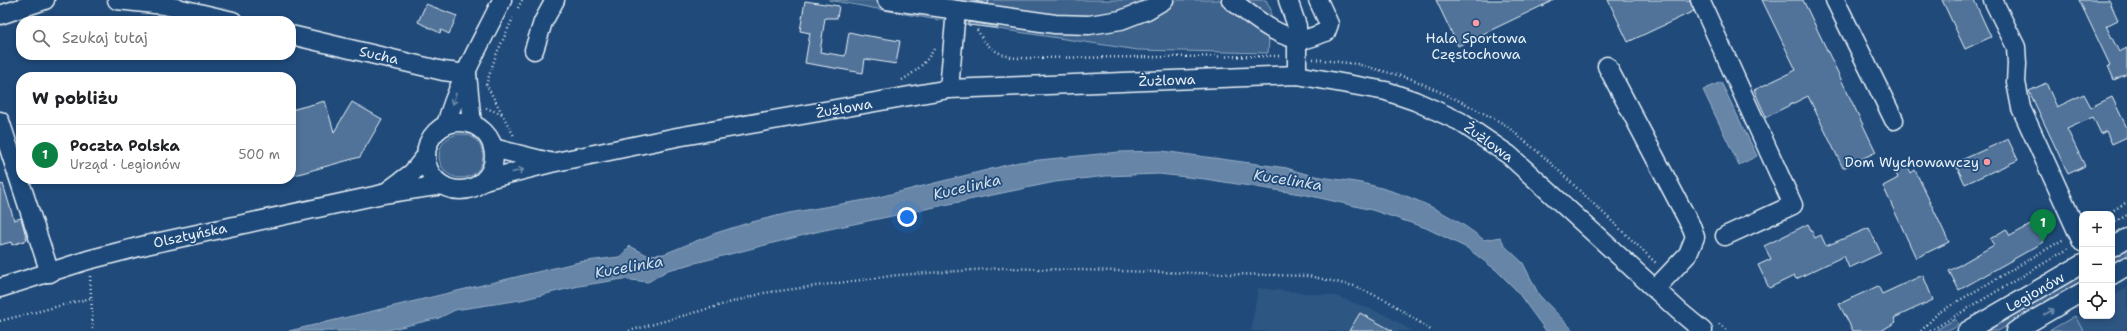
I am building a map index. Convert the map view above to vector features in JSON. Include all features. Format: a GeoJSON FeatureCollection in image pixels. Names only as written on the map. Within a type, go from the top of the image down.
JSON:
{"type":"FeatureCollection","features":[{"type":"Feature","properties":{"kind":"street"},"geometry":{"type":"LineString","coordinates":[[0,14],[45,0]]}},
{"type":"Feature","properties":{"kind":"street"},"geometry":{"type":"LineString","coordinates":[[117,0],[164,5],[211,16]]}},
{"type":"Feature","properties":{"kind":"street"},"geometry":{"type":"LineString","coordinates":[[439,125],[461,122],[472,124],[481,129],[488,137],[493,148],[494,159],[491,170],[484,180],[475,187],[464,190],[453,189],[442,185],[433,178],[423,152],[467,74],[502,0]]}},
{"type":"Feature","properties":{"kind":"street"},"geometry":{"type":"LineString","coordinates":[[534,50],[543,22],[555,0]]}},
{"type":"Feature","properties":{"kind":"street"},"geometry":{"type":"LineString","coordinates":[[887,0],[1056,24],[1089,25],[1120,20],[1148,10],[1164,0]]}},
{"type":"Feature","properties":{"kind":"street"},"geometry":{"type":"LineString","coordinates":[[1231,0],[1266,26],[1297,39],[1326,32],[1329,28],[1329,24],[1318,0]]}},
{"type":"Feature","properties":{"kind":"street"},"geometry":{"type":"LineString","coordinates":[[1288,0],[1297,26],[1297,76]]}},
{"type":"Feature","properties":{"kind":"street"},"geometry":{"type":"LineString","coordinates":[[1700,0],[1793,205],[1725,236]]}},
{"type":"Feature","properties":{"kind":"street"},"geometry":{"type":"LineString","coordinates":[[1835,0],[1894,120]]}},
{"type":"Feature","properties":{"kind":"street"},"geometry":{"type":"LineString","coordinates":[[1993,0],[2016,47],[2016,82],[2020,108],[2079,236]]}},
{"type":"Feature","properties":{"kind":"street"},"geometry":{"type":"LineString","coordinates":[[949,89],[956,10]]}},
{"type":"Feature","properties":{"kind":"street","name":"Sucha"},"geometry":{"type":"LineString","coordinates":[[296,36],[443,71],[467,74]]}},
{"type":"Feature","properties":{"kind":"street"},"geometry":{"type":"LineString","coordinates":[[1607,66],[1692,228],[1695,238],[1688,254],[1655,289]]}},
{"type":"Feature","properties":{"kind":"street"},"geometry":{"type":"LineString","coordinates":[[467,74],[472,124]]}},
{"type":"Feature","properties":{"kind":"street","name":"Żużlowa"},"geometry":{"type":"LineString","coordinates":[[484,180],[551,163],[677,137],[949,89],[1297,76],[1386,92],[1415,101],[1459,120],[1509,155],[1703,331]]}},
{"type":"Feature","properties":{"kind":"street"},"geometry":{"type":"LineString","coordinates":[[0,121],[16,170]]}},
{"type":"Feature","properties":{"kind":"street","name":"Żużlowa"},"geometry":{"type":"LineString","coordinates":[[493,148],[551,163]]}},
{"type":"Feature","properties":{"kind":"street","name":"Olsztyńska"},"geometry":{"type":"LineString","coordinates":[[383,194],[412,173],[423,152]]}},
{"type":"Feature","properties":{"kind":"street"},"geometry":{"type":"LineString","coordinates":[[21,184],[50,273]]}},
{"type":"Feature","properties":{"kind":"street","name":"Olsztyńska"},"geometry":{"type":"LineString","coordinates":[[0,288],[88,260],[153,243],[383,194],[442,185]]}},
{"type":"Feature","properties":{"kind":"street"},"geometry":{"type":"LineString","coordinates":[[2115,245],[2127,238]]}},
{"type":"Feature","properties":{"kind":"street","name":"Legionów"},"geometry":{"type":"LineString","coordinates":[[1967,331],[2079,266]]}},
{"type":"Feature","properties":{"kind":"street"},"geometry":{"type":"LineString","coordinates":[[2115,273],[2127,266]]}},
{"type":"Feature","properties":{"kind":"street","name":"Legionów"},"geometry":{"type":"LineString","coordinates":[[2015,331],[2079,294]]}},
{"type":"Feature","properties":{"kind":"path"},"geometry":{"type":"LineString","coordinates":[[484,90],[496,55],[522,0]]}},
{"type":"Feature","properties":{"kind":"path"},"geometry":{"type":"LineString","coordinates":[[954,27],[978,30],[983,39],[996,51],[1005,56],[1016,58],[1272,56],[1350,63],[1412,79],[1462,102],[1504,124],[1543,156],[1662,269]]}},
{"type":"Feature","properties":{"kind":"path"},"geometry":{"type":"LineString","coordinates":[[898,81],[921,66],[932,54],[936,45]]}},
{"type":"Feature","properties":{"kind":"path"},"geometry":{"type":"LineString","coordinates":[[486,84],[516,140]]}},
{"type":"Feature","properties":{"kind":"path"},"geometry":{"type":"LineString","coordinates":[[480,106],[502,114]]}},
{"type":"Feature","properties":{"kind":"path"},"geometry":{"type":"LineString","coordinates":[[423,152],[424,136],[439,125]]}},
{"type":"Feature","properties":{"kind":"path"},"geometry":{"type":"LineString","coordinates":[[2112,211],[2127,202]]}},
{"type":"Feature","properties":{"kind":"path"},"geometry":{"type":"LineString","coordinates":[[2115,222],[2127,215]]}},
{"type":"Feature","properties":{"kind":"path"},"geometry":{"type":"LineString","coordinates":[[1921,331],[1938,313],[2079,239]]}},
{"type":"Feature","properties":{"kind":"path"},"geometry":{"type":"LineString","coordinates":[[1930,331],[2079,239]]}},
{"type":"Feature","properties":{"kind":"path"},"geometry":{"type":"LineString","coordinates":[[88,260],[92,331]]}},
{"type":"Feature","properties":{"kind":"path"},"geometry":{"type":"LineString","coordinates":[[629,331],[764,293],[898,275],[1003,268],[1309,276],[1354,286],[1388,300],[1432,331]]}},
{"type":"Feature","properties":{"kind":"path"},"geometry":{"type":"LineString","coordinates":[[0,321],[91,298]]}},
{"type":"Feature","properties":{"kind":"shaded area"},"geometry":{"type":"Polygon","coordinates":[[[829,0],[1266,0],[1271,10],[1268,53],[1138,50],[938,20],[829,0]]]}},
{"type":"Feature","properties":{"kind":"shaded area"},"geometry":{"type":"Polygon","coordinates":[[[457,134],[465,134],[470,135],[477,140],[482,147],[482,165],[477,172],[470,177],[457,178],[449,175],[442,168],[439,160],[439,152],[442,144],[449,137],[457,134]]]}},
{"type":"Feature","properties":{"kind":"shaded area"},"geometry":{"type":"Polygon","coordinates":[[[2127,249],[2127,256],[2115,263],[2115,256],[2127,249]]]}},
{"type":"Feature","properties":{"kind":"shaded area"},"geometry":{"type":"Polygon","coordinates":[[[2079,277],[2079,284],[1998,331],[1986,331],[2079,277]]]}},
{"type":"Feature","properties":{"kind":"shaded area"},"geometry":{"type":"Polygon","coordinates":[[[1258,288],[1336,296],[1386,315],[1412,331],[1251,331],[1258,288]]]}},
{"type":"Feature","properties":{"kind":"shaded area"},"geometry":{"type":"Polygon","coordinates":[[[2127,288],[2127,331],[2083,331],[2076,317],[2079,316],[2079,319],[2115,319],[2115,294],[2127,288]]]}},
{"type":"Feature","properties":{"kind":"shaded area"},"geometry":{"type":"Polygon","coordinates":[[[2075,316],[2083,331],[2049,331],[2075,316]]]}},
{"type":"Feature","properties":{"kind":"shaded area"},"geometry":{"type":"Polygon","coordinates":[[[1955,319],[1958,323],[1955,328],[1935,331],[1955,319]]]}},
{"type":"Feature","properties":{"kind":"water"},"geometry":{"type":"Polygon","coordinates":[[[1721,82],[1757,156],[1739,165],[1703,90],[1721,82]]]}},
{"type":"Feature","properties":{"kind":"water","name":"Kucelinka"},"geometry":{"type":"Polygon","coordinates":[[[1162,151],[1287,168],[1315,176],[1377,187],[1426,204],[1456,221],[1484,240],[1500,237],[1506,247],[1523,263],[1539,295],[1574,331],[1546,331],[1516,290],[1496,270],[1467,248],[1426,228],[1372,210],[1307,195],[1205,179],[1159,174],[1106,176],[1055,182],[820,231],[668,270],[648,282],[623,279],[579,286],[521,300],[455,310],[439,318],[384,331],[289,331],[579,262],[619,257],[630,246],[647,255],[664,254],[716,233],[748,223],[789,213],[871,199],[1019,162],[1119,152],[1162,151]]]}},
{"type":"Feature","properties":{"kind":"building"},"geometry":{"type":"Polygon","coordinates":[[[971,0],[989,0],[988,4],[971,0]]]}},
{"type":"Feature","properties":{"kind":"building","name":"Hala Sportowa Częstochowa"},"geometry":{"type":"Polygon","coordinates":[[[1436,0],[1554,0],[1458,46],[1436,0]]]}},
{"type":"Feature","properties":{"kind":"building"},"geometry":{"type":"Polygon","coordinates":[[[1608,0],[1690,0],[1694,11],[1628,42],[1608,0]]]}},
{"type":"Feature","properties":{"kind":"building"},"geometry":{"type":"Polygon","coordinates":[[[1762,0],[1803,0],[1876,152],[1843,168],[1808,96],[1766,117],[1754,90],[1796,70],[1762,0]]]}},
{"type":"Feature","properties":{"kind":"building"},"geometry":{"type":"Polygon","coordinates":[[[1942,0],[1974,0],[1991,37],[1965,49],[1942,0]]]}},
{"type":"Feature","properties":{"kind":"building"},"geometry":{"type":"Polygon","coordinates":[[[2079,0],[2109,0],[2118,20],[2106,26],[2119,52],[2127,48],[2127,74],[2114,80],[2108,66],[2110,65],[2079,0]]]}},
{"type":"Feature","properties":{"kind":"building"},"geometry":{"type":"Polygon","coordinates":[[[805,1],[839,6],[837,18],[825,18],[820,52],[845,56],[849,32],[900,41],[896,64],[865,59],[863,73],[805,63],[810,33],[800,31],[805,1]]]}},
{"type":"Feature","properties":{"kind":"building"},"geometry":{"type":"Polygon","coordinates":[[[426,4],[457,16],[449,34],[441,30],[440,33],[418,22],[426,4]]]}},
{"type":"Feature","properties":{"kind":"building"},"geometry":{"type":"Polygon","coordinates":[[[968,22],[998,26],[997,28],[968,25],[968,22]]]}},
{"type":"Feature","properties":{"kind":"building"},"geometry":{"type":"Polygon","coordinates":[[[2046,83],[2057,107],[2084,94],[2091,107],[2112,97],[2127,128],[2127,137],[2112,144],[2106,131],[2101,134],[2093,117],[2067,129],[2085,166],[2068,174],[2029,91],[2046,83]]]}},
{"type":"Feature","properties":{"kind":"building"},"geometry":{"type":"Polygon","coordinates":[[[325,101],[334,132],[352,102],[382,119],[360,157],[296,175],[296,109],[325,101]]]}},
{"type":"Feature","properties":{"kind":"building","name":"Dom Wychowawczy"},"geometry":{"type":"Polygon","coordinates":[[[2008,139],[2018,160],[1965,184],[1955,163],[2008,139]]]}},
{"type":"Feature","properties":{"kind":"building"},"geometry":{"type":"Polygon","coordinates":[[[1907,165],[1911,173],[1915,170],[1949,242],[1916,258],[1883,186],[1898,178],[1895,171],[1907,165]]]}},
{"type":"Feature","properties":{"kind":"building"},"geometry":{"type":"Polygon","coordinates":[[[3,184],[14,220],[21,218],[27,240],[12,245],[11,242],[0,245],[0,185],[3,184]]]}},
{"type":"Feature","properties":{"kind":"building"},"geometry":{"type":"Polygon","coordinates":[[[2034,223],[2044,242],[1959,290],[1949,271],[1994,245],[1990,239],[2006,229],[2010,236],[2034,223]]]}},
{"type":"Feature","properties":{"kind":"building"},"geometry":{"type":"Polygon","coordinates":[[[1808,224],[1815,238],[1821,235],[1826,246],[1869,228],[1881,253],[1849,268],[1844,256],[1796,279],[1794,276],[1769,288],[1758,265],[1771,259],[1764,246],[1808,224]]]}},
{"type":"Feature","properties":{"kind":"building"},"geometry":{"type":"Polygon","coordinates":[[[1923,275],[1933,300],[1894,318],[1896,322],[1881,331],[1853,331],[1839,304],[1878,286],[1882,294],[1923,275]]]}},
{"type":"Feature","properties":{"kind":"building"},"geometry":{"type":"Polygon","coordinates":[[[1360,313],[1393,331],[1349,331],[1360,313]]]}},
{"type":"Feature","properties":{"kind":"place","name":"Hala Sportowa Częstochowa"},"geometry":{"type":"Point","coordinates":[1476,23]}},
{"type":"Feature","properties":{"kind":"place","name":"Dom Wychowawczy"},"geometry":{"type":"Point","coordinates":[1987,162]}},
{"type":"Feature","properties":{"kind":"place","name":"Poczta Polska"},"geometry":{"type":"Point","coordinates":[2043,242]}}]}
